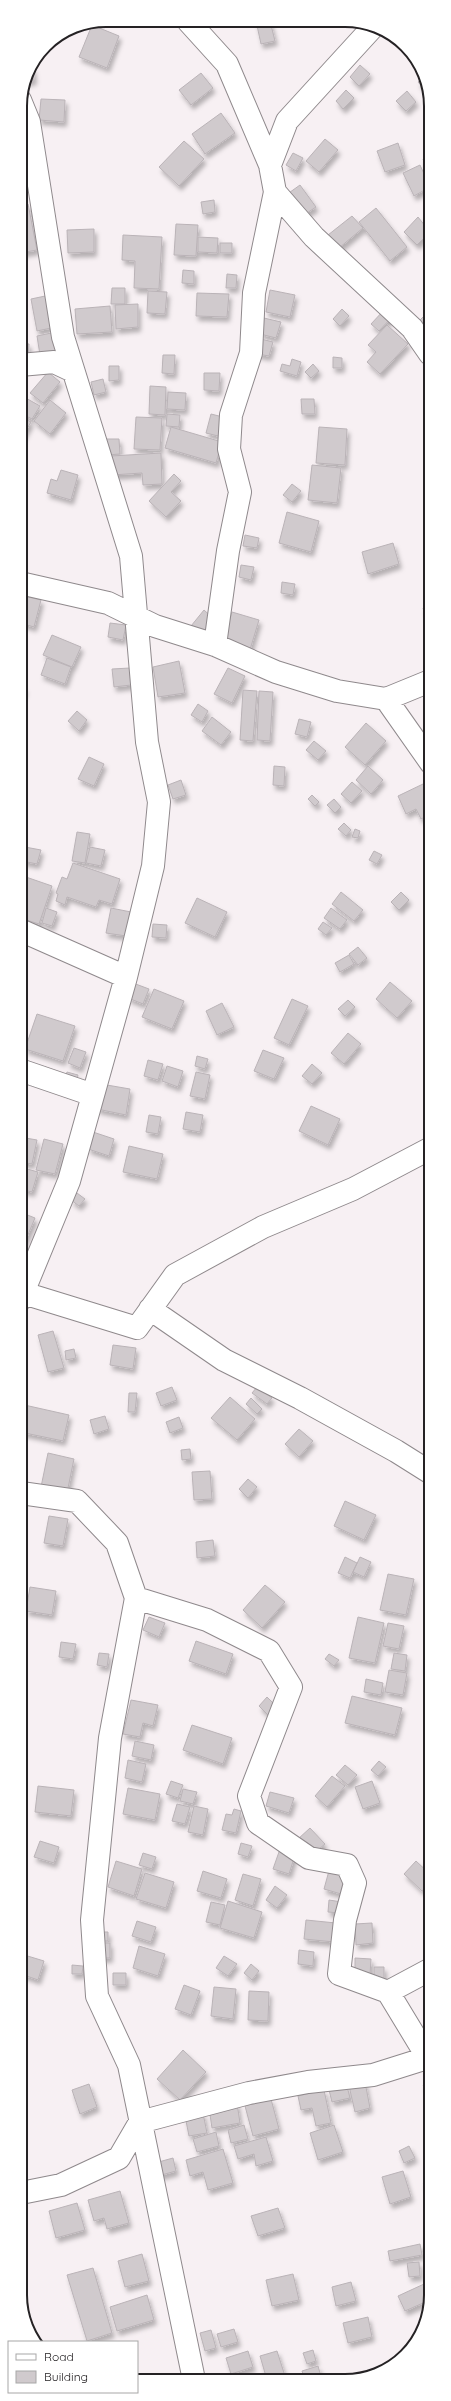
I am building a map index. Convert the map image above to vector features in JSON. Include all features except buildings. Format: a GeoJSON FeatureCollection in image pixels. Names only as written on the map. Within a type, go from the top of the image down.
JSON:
{"type":"FeatureCollection","features":[{"type":"Feature","properties":{"kind":"street"},"geometry":{"type":"LineString","coordinates":[[194,27],[227,64],[270,165],[275,192],[254,293],[251,353],[231,415],[229,449],[240,492],[228,551],[215,645]]}},
{"type":"Feature","properties":{"kind":"street"},"geometry":{"type":"LineString","coordinates":[[270,165],[286,121],[369,31]]}},
{"type":"Feature","properties":{"kind":"street"},"geometry":{"type":"LineString","coordinates":[[27,117],[63,337],[131,556],[135,617],[147,742],[159,802],[153,866],[126,977],[69,1181],[27,1281]]}},
{"type":"Feature","properties":{"kind":"street"},"geometry":{"type":"LineString","coordinates":[[275,192],[314,237],[412,328],[424,345]]}},
{"type":"Feature","properties":{"kind":"street"},"geometry":{"type":"LineString","coordinates":[[27,364],[54,362],[73,371]]}},
{"type":"Feature","properties":{"kind":"street"},"geometry":{"type":"LineString","coordinates":[[27,585],[108,603],[155,626],[215,645],[276,672],[337,691],[386,699],[424,683]]}},
{"type":"Feature","properties":{"kind":"street"},"geometry":{"type":"LineString","coordinates":[[386,699],[424,754]]}},
{"type":"Feature","properties":{"kind":"street"},"geometry":{"type":"LineString","coordinates":[[27,933],[126,977]]}},
{"type":"Feature","properties":{"kind":"street"},"geometry":{"type":"LineString","coordinates":[[27,1072],[93,1095]]}},
{"type":"Feature","properties":{"kind":"street"},"geometry":{"type":"LineString","coordinates":[[27,1297],[137,1328],[175,1275],[263,1227],[353,1189],[424,1152]]}},
{"type":"Feature","properties":{"kind":"street"},"geometry":{"type":"LineString","coordinates":[[150,1309],[224,1360],[300,1398],[424,1469]]}},
{"type":"Feature","properties":{"kind":"street"},"geometry":{"type":"LineString","coordinates":[[27,1494],[77,1501],[117,1543],[136,1598],[110,1738],[92,1920],[97,1996],[129,2065],[193,2374]]}},
{"type":"Feature","properties":{"kind":"street"},"geometry":{"type":"LineString","coordinates":[[136,1598],[207,1620],[269,1651],[291,1687],[249,1796],[258,1823],[309,1858],[347,1865],[355,1883],[345,1920],[339,1974],[388,1992],[424,2053]]}},
{"type":"Feature","properties":{"kind":"street"},"geometry":{"type":"LineString","coordinates":[[388,1992],[424,1973]]}},
{"type":"Feature","properties":{"kind":"street"},"geometry":{"type":"LineString","coordinates":[[27,2192],[61,2185],[119,2158],[140,2122],[249,2093],[308,2082],[373,2075],[424,2062]]}}]}
